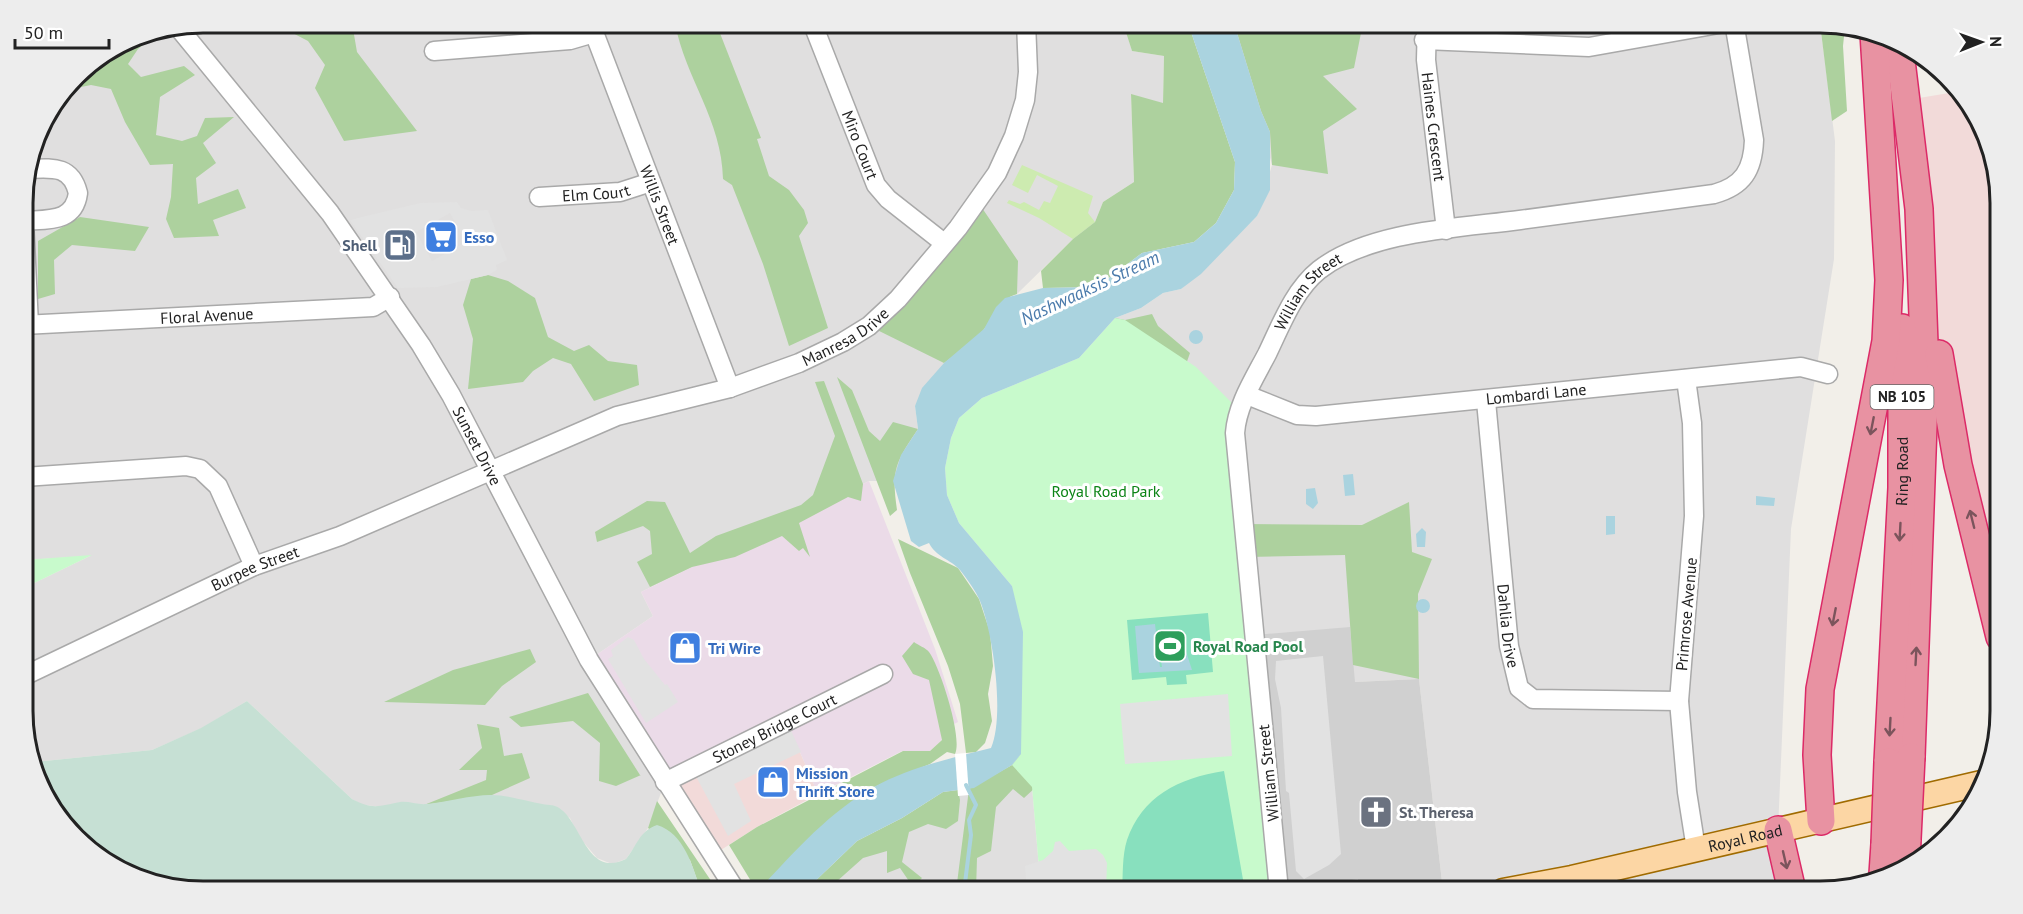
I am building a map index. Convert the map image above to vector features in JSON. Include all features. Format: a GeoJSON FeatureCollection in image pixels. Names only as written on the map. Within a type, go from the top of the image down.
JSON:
{"type":"FeatureCollection","features":[{"type":"Feature","properties":{"kind":"highway","name":"Ring Road"},"geometry":{"type":"LineString","coordinates":[[1876,42],[1895,192],[1902,309],[1900,759]]}},
{"type":"Feature","properties":{"kind":"highway"},"geometry":{"type":"LineString","coordinates":[[1821,821],[1817,755],[1820,689],[1886,341],[1889,280],[1876,42]]}},
{"type":"Feature","properties":{"kind":"highway","name":"Ring Road"},"geometry":{"type":"LineString","coordinates":[[1886,868],[1896,842],[1900,759],[1923,492],[1925,370],[1918,209],[1900,54]]}},
{"type":"Feature","properties":{"kind":"highway"},"geometry":{"type":"LineString","coordinates":[[1907,100],[1926,195],[1939,359],[1946,401],[1990,593]]}},
{"type":"Feature","properties":{"kind":"highway"},"geometry":{"type":"LineString","coordinates":[[1778,830],[1790,881]]}},
{"type":"Feature","properties":{"kind":"highway","name":"Ring Road"},"geometry":{"type":"LineString","coordinates":[[1896,842],[1903,859]]}},
{"type":"Feature","properties":{"kind":"main road","name":"Royal Road"},"geometry":{"type":"LineString","coordinates":[[1554,881],[1972,785]]}},
{"type":"Feature","properties":{"kind":"street"},"geometry":{"type":"LineString","coordinates":[[434,51],[570,40],[583,33]]}},
{"type":"Feature","properties":{"kind":"street","name":"Willis Street"},"geometry":{"type":"LineString","coordinates":[[594,33],[730,388]]}},
{"type":"Feature","properties":{"kind":"street","name":"Miro Court"},"geometry":{"type":"LineString","coordinates":[[816,33],[876,185],[888,199],[944,243]]}},
{"type":"Feature","properties":{"kind":"street","name":"Manresa Drive"},"geometry":{"type":"LineString","coordinates":[[490,472],[617,416],[730,388],[820,354],[869,326],[898,299],[978,202],[997,173],[1014,136],[1025,100],[1028,72],[1026,33]]}},
{"type":"Feature","properties":{"kind":"street","name":"Haines Crescent"},"geometry":{"type":"LineString","coordinates":[[1426,33],[1446,230]]}},
{"type":"Feature","properties":{"kind":"street"},"geometry":{"type":"LineString","coordinates":[[1446,33],[1589,47],[1669,33]]}},
{"type":"Feature","properties":{"kind":"street","name":"William Street"},"geometry":{"type":"LineString","coordinates":[[1278,881],[1236,450],[1236,421],[1247,394],[1296,297],[1317,272],[1346,253],[1369,244],[1446,230],[1714,194],[1731,189],[1747,176],[1754,149],[1734,33]]}},
{"type":"Feature","properties":{"kind":"street","name":"Sunset Drive"},"geometry":{"type":"LineString","coordinates":[[184,34],[330,213],[390,297],[451,395],[589,660],[729,881]]}},
{"type":"Feature","properties":{"kind":"street"},"geometry":{"type":"LineString","coordinates":[[33,220],[65,216],[72,211],[78,192],[71,175],[64,170],[37,169]]}},
{"type":"Feature","properties":{"kind":"street","name":"Elm Court"},"geometry":{"type":"LineString","coordinates":[[538,197],[620,192],[651,182]]}},
{"type":"Feature","properties":{"kind":"street","name":"Floral Avenue"},"geometry":{"type":"LineString","coordinates":[[33,325],[373,307],[390,297]]}},
{"type":"Feature","properties":{"kind":"street","name":"Lombardi Lane"},"geometry":{"type":"LineString","coordinates":[[1247,394],[1297,415],[1316,416],[1486,401],[1801,367],[1828,374]]}},
{"type":"Feature","properties":{"kind":"street","name":"Primrose Avenue"},"geometry":{"type":"LineString","coordinates":[[1686,379],[1692,423],[1694,516],[1679,701],[1687,792],[1696,849]]}},
{"type":"Feature","properties":{"kind":"street","name":"Dahlia Drive"},"geometry":{"type":"LineString","coordinates":[[1486,401],[1509,646],[1519,688],[1533,699],[1679,701]]}},
{"type":"Feature","properties":{"kind":"street"},"geometry":{"type":"LineString","coordinates":[[33,476],[186,466],[200,470],[218,486],[254,566]]}},
{"type":"Feature","properties":{"kind":"street","name":"Burpee Street"},"geometry":{"type":"LineString","coordinates":[[33,672],[254,566],[340,536],[490,472]]}},
{"type":"Feature","properties":{"kind":"street","name":"Stoney Bridge Court"},"geometry":{"type":"LineString","coordinates":[[665,782],[883,674]]}},
{"type":"Feature","properties":{"kind":"shaded area"},"geometry":{"type":"Polygon","coordinates":[[[192,33],[1126,33],[1132,51],[1164,56],[1163,104],[1131,95],[1134,182],[1103,202],[1095,222],[1073,239],[1017,294],[1005,298],[915,406],[918,429],[893,481],[869,481],[641,592],[653,616],[589,660],[665,782],[648,828],[626,859],[612,864],[597,858],[579,837],[570,818],[551,805],[424,805],[402,802],[385,807],[362,805],[352,799],[247,701],[202,728],[152,750],[41,761],[34,734],[33,584],[90,556],[33,559],[34,180],[50,128],[68,99],[99,68],[138,46],[170,36],[192,33]]]}},
{"type":"Feature","properties":{"kind":"shaded area"},"geometry":{"type":"Polygon","coordinates":[[[1237,33],[1821,33],[1835,141],[1834,259],[1791,529],[1778,830],[1781,844],[1773,881],[1442,881],[1419,679],[1355,682],[1254,635],[1115,318],[1141,308],[1163,293],[1181,289],[1257,216],[1272,165],[1237,33]]]}},
{"type":"Feature","properties":{"kind":"shaded area"},"geometry":{"type":"Polygon","coordinates":[[[1949,93],[1967,118],[1977,138],[1989,180],[1990,591],[1939,359],[1907,100],[1949,93]]]}},
{"type":"Feature","properties":{"kind":"shaded area"},"geometry":{"type":"Polygon","coordinates":[[[457,202],[461,208],[471,211],[488,210],[507,260],[496,265],[497,270],[488,275],[437,287],[398,288],[350,220],[420,203],[457,202]],[[450,213],[416,232],[432,261],[466,242],[450,213]]]}},
{"type":"Feature","properties":{"kind":"shaded area"},"geometry":{"type":"Polygon","coordinates":[[[869,481],[935,649],[958,722],[941,731],[942,740],[930,751],[902,751],[818,794],[787,722],[665,782],[589,660],[653,616],[641,592],[869,481]]]}},
{"type":"Feature","properties":{"kind":"shaded area"},"geometry":{"type":"Polygon","coordinates":[[[1350,627],[1355,682],[1419,679],[1442,881],[1278,881],[1254,635],[1350,627]]]}},
{"type":"Feature","properties":{"kind":"shaded area"},"geometry":{"type":"Polygon","coordinates":[[[628,637],[634,640],[644,659],[665,685],[667,684],[678,702],[646,723],[608,659],[613,656],[611,650],[628,637]]]}},
{"type":"Feature","properties":{"kind":"shaded area"},"geometry":{"type":"Polygon","coordinates":[[[1323,656],[1341,854],[1329,865],[1304,879],[1296,871],[1289,793],[1286,791],[1281,708],[1275,679],[1276,661],[1323,656]]]}},
{"type":"Feature","properties":{"kind":"shaded area"},"geometry":{"type":"Polygon","coordinates":[[[1228,694],[1232,756],[1125,764],[1120,704],[1228,694]]]}},
{"type":"Feature","properties":{"kind":"shaded area"},"geometry":{"type":"Polygon","coordinates":[[[787,722],[818,794],[757,827],[713,855],[665,782],[787,722]]]}},
{"type":"Feature","properties":{"kind":"shaded area"},"geometry":{"type":"Polygon","coordinates":[[[787,722],[801,752],[734,784],[751,821],[728,836],[692,769],[787,722]]]}},
{"type":"Feature","properties":{"kind":"shaded area"},"geometry":{"type":"Polygon","coordinates":[[[1032,787],[1040,881],[812,881],[943,792],[974,788],[1032,787]]]}},
{"type":"Feature","properties":{"kind":"shaded area"},"geometry":{"type":"Polygon","coordinates":[[[1060,841],[1069,851],[1096,849],[1107,863],[1106,881],[1026,881],[1025,866],[1043,860],[1053,851],[1055,842],[1060,841]]]}},
{"type":"Feature","properties":{"kind":"green space"},"geometry":{"type":"Polygon","coordinates":[[[293,33],[354,33],[357,52],[417,131],[344,141],[315,88],[325,65],[308,41],[293,33]]]}},
{"type":"Feature","properties":{"kind":"green space"},"geometry":{"type":"Polygon","coordinates":[[[678,33],[720,33],[761,138],[757,139],[769,176],[789,190],[804,210],[808,223],[799,236],[828,328],[789,346],[763,264],[732,185],[723,179],[721,158],[710,118],[678,33]]]}},
{"type":"Feature","properties":{"kind":"green space"},"geometry":{"type":"Polygon","coordinates":[[[1126,33],[1191,33],[1235,162],[1234,190],[1216,223],[1194,242],[1142,253],[1097,287],[1043,288],[1041,271],[1073,239],[1095,222],[1103,202],[1134,182],[1131,94],[1163,103],[1164,56],[1132,51],[1126,33]]]}},
{"type":"Feature","properties":{"kind":"green space"},"geometry":{"type":"Polygon","coordinates":[[[1237,33],[1361,33],[1354,68],[1323,76],[1357,109],[1323,131],[1328,174],[1272,165],[1270,132],[1261,111],[1237,33]]]}},
{"type":"Feature","properties":{"kind":"green space"},"geometry":{"type":"Polygon","coordinates":[[[1821,33],[1844,35],[1847,111],[1832,121],[1821,33]]]}},
{"type":"Feature","properties":{"kind":"green space"},"geometry":{"type":"Polygon","coordinates":[[[145,43],[138,49],[128,64],[141,77],[184,66],[195,75],[160,97],[156,135],[182,141],[197,136],[205,118],[234,117],[203,143],[216,163],[196,178],[198,204],[238,189],[246,208],[213,220],[219,236],[174,238],[166,219],[171,197],[173,164],[150,165],[125,122],[111,89],[91,85],[78,88],[99,68],[145,43]]]}},
{"type":"Feature","properties":{"kind":"green space"},"geometry":{"type":"Polygon","coordinates":[[[1022,165],[1093,196],[1088,213],[1095,222],[1073,239],[1039,218],[1007,203],[1009,200],[1020,204],[1024,202],[1039,210],[1044,201],[1050,203],[1058,186],[1037,175],[1028,193],[1012,185],[1022,165]]]}},
{"type":"Feature","properties":{"kind":"green space"},"geometry":{"type":"Polygon","coordinates":[[[978,202],[1018,261],[1017,294],[1005,300],[976,338],[944,363],[869,326],[978,202]]]}},
{"type":"Feature","properties":{"kind":"green space"},"geometry":{"type":"Polygon","coordinates":[[[80,217],[149,227],[135,251],[72,245],[54,260],[55,294],[38,299],[38,241],[80,217]]]}},
{"type":"Feature","properties":{"kind":"green space"},"geometry":{"type":"Polygon","coordinates":[[[488,275],[508,281],[535,298],[548,337],[574,351],[589,345],[608,361],[637,365],[639,385],[594,401],[571,364],[553,358],[533,371],[523,382],[468,389],[473,339],[463,305],[471,279],[488,275]]]}},
{"type":"Feature","properties":{"kind":"green space"},"geometry":{"type":"Polygon","coordinates":[[[1152,314],[1158,326],[1190,353],[1037,786],[1024,798],[1013,789],[996,807],[991,851],[977,858],[976,881],[957,881],[969,789],[1012,765],[1021,754],[1115,318],[1125,320],[1152,314]]]}},
{"type":"Feature","properties":{"kind":"green space","name":"Royal Road Park"},"geometry":{"type":"Polygon","coordinates":[[[1115,318],[1125,320],[1196,367],[1239,410],[1278,881],[1040,881],[1032,787],[1012,765],[1021,754],[1012,586],[959,523],[947,495],[945,468],[951,438],[959,418],[982,398],[1079,358],[1115,318]]]}},
{"type":"Feature","properties":{"kind":"green space"},"geometry":{"type":"Polygon","coordinates":[[[837,377],[852,390],[869,431],[880,441],[893,422],[918,429],[897,466],[895,485],[897,510],[890,516],[837,377]]]}},
{"type":"Feature","properties":{"kind":"green space"},"geometry":{"type":"Polygon","coordinates":[[[824,381],[863,484],[861,501],[848,497],[799,523],[810,557],[803,548],[799,551],[782,536],[735,557],[692,567],[650,587],[637,562],[652,554],[650,531],[643,526],[597,542],[595,532],[647,501],[665,502],[690,553],[716,536],[801,505],[813,495],[835,436],[815,382],[824,381]]]}},
{"type":"Feature","properties":{"kind":"green space"},"geometry":{"type":"Polygon","coordinates":[[[1409,502],[1412,552],[1432,559],[1418,594],[1419,679],[1353,665],[1345,555],[1247,557],[1243,524],[1362,525],[1409,502]]]}},
{"type":"Feature","properties":{"kind":"green space"},"geometry":{"type":"Polygon","coordinates":[[[898,539],[958,568],[979,599],[990,632],[993,666],[988,694],[992,721],[985,743],[976,752],[966,753],[960,704],[948,666],[898,539]]]}},
{"type":"Feature","properties":{"kind":"green space"},"geometry":{"type":"Polygon","coordinates":[[[92,555],[33,584],[33,559],[92,555]]]}},
{"type":"Feature","properties":{"kind":"green space","name":"Royal Road Pool"},"geometry":{"type":"Polygon","coordinates":[[[1208,613],[1213,672],[1186,675],[1187,684],[1167,685],[1166,677],[1132,680],[1127,620],[1208,613]]]}},
{"type":"Feature","properties":{"kind":"green space"},"geometry":{"type":"Polygon","coordinates":[[[914,642],[926,649],[934,660],[953,719],[957,746],[955,754],[947,752],[930,764],[874,787],[836,815],[767,881],[751,881],[729,845],[757,827],[903,751],[930,751],[942,740],[929,680],[913,674],[902,656],[914,642]]]}},
{"type":"Feature","properties":{"kind":"green space"},"geometry":{"type":"Polygon","coordinates":[[[530,649],[536,662],[502,686],[485,705],[384,702],[453,670],[530,649]]]}},
{"type":"Feature","properties":{"kind":"green space"},"geometry":{"type":"Polygon","coordinates":[[[588,693],[641,775],[616,786],[599,781],[600,743],[573,721],[521,727],[509,717],[588,693]]]}},
{"type":"Feature","properties":{"kind":"green space"},"geometry":{"type":"Polygon","coordinates":[[[247,701],[352,799],[365,805],[376,806],[403,802],[427,804],[491,795],[550,805],[560,809],[569,817],[591,852],[600,860],[611,863],[626,859],[642,835],[657,825],[674,835],[681,843],[698,881],[192,881],[170,878],[138,868],[99,846],[68,815],[56,796],[41,761],[152,750],[201,728],[247,701]]]}},
{"type":"Feature","properties":{"kind":"green space"},"geometry":{"type":"Polygon","coordinates":[[[477,724],[499,728],[504,756],[522,753],[530,778],[492,795],[424,805],[486,780],[487,770],[459,770],[482,748],[477,724]]]}},
{"type":"Feature","properties":{"kind":"green space"},"geometry":{"type":"Polygon","coordinates":[[[1224,771],[1243,881],[1122,881],[1125,846],[1142,812],[1164,792],[1207,774],[1224,771]]]}},
{"type":"Feature","properties":{"kind":"green space"},"geometry":{"type":"Polygon","coordinates":[[[958,790],[960,800],[958,821],[946,829],[928,824],[909,832],[902,862],[922,878],[919,881],[909,881],[900,868],[887,873],[887,851],[863,858],[837,881],[815,881],[857,841],[902,818],[943,792],[958,790]]]}},
{"type":"Feature","properties":{"kind":"green space"},"geometry":{"type":"Polygon","coordinates":[[[657,801],[711,881],[697,881],[690,860],[648,828],[657,801]]]}},
{"type":"Feature","properties":{"kind":"water","name":"Nashwaaksis Stream"},"geometry":{"type":"Polygon","coordinates":[[[1191,33],[1237,33],[1261,111],[1270,132],[1270,190],[1257,216],[1201,274],[1181,289],[1163,293],[1141,308],[1115,318],[1079,358],[982,398],[959,418],[951,438],[945,468],[947,495],[959,523],[1012,586],[1023,632],[1021,754],[1012,765],[974,788],[943,792],[902,818],[857,841],[815,881],[767,881],[812,834],[857,797],[888,780],[917,769],[991,748],[997,716],[996,674],[989,633],[980,601],[956,566],[935,552],[929,543],[919,547],[911,541],[893,481],[901,455],[918,429],[915,406],[922,388],[944,363],[984,329],[996,307],[1005,298],[1043,288],[1097,287],[1142,253],[1194,242],[1216,223],[1234,190],[1235,162],[1191,33]]]}},
{"type":"Feature","properties":{"kind":"water"},"geometry":{"type":"Polygon","coordinates":[[[1196,330],[1201,332],[1203,337],[1201,342],[1196,344],[1191,342],[1189,337],[1191,332],[1196,330]]]}},
{"type":"Feature","properties":{"kind":"water"},"geometry":{"type":"Polygon","coordinates":[[[1353,474],[1355,495],[1345,496],[1343,475],[1353,474]]]}},
{"type":"Feature","properties":{"kind":"water"},"geometry":{"type":"Polygon","coordinates":[[[1315,488],[1318,503],[1313,509],[1306,504],[1306,489],[1315,488]]]}},
{"type":"Feature","properties":{"kind":"water"},"geometry":{"type":"Polygon","coordinates":[[[1756,496],[1775,498],[1774,506],[1756,505],[1756,496]]]}},
{"type":"Feature","properties":{"kind":"water"},"geometry":{"type":"Polygon","coordinates":[[[1606,516],[1615,516],[1615,534],[1606,535],[1606,516]]]}},
{"type":"Feature","properties":{"kind":"water"},"geometry":{"type":"Polygon","coordinates":[[[1422,528],[1426,532],[1425,547],[1417,547],[1416,534],[1422,528]]]}},
{"type":"Feature","properties":{"kind":"water"},"geometry":{"type":"Polygon","coordinates":[[[1420,599],[1426,599],[1430,606],[1426,613],[1420,613],[1416,609],[1416,603],[1420,599]]]}},
{"type":"Feature","properties":{"kind":"water"},"geometry":{"type":"Polygon","coordinates":[[[1155,624],[1160,667],[1162,667],[1160,653],[1182,639],[1192,670],[1139,673],[1135,626],[1155,624]]]}},
{"type":"Feature","properties":{"kind":"pier"},"geometry":{"type":"Polygon","coordinates":[[[966,753],[969,795],[958,796],[955,754],[966,753]]]}},
{"type":"Feature","properties":{"kind":"waterway"},"geometry":{"type":"LineString","coordinates":[[965,881],[971,835],[969,820],[976,805],[966,785]]}},
{"type":"Feature","properties":{"kind":"place","name":"Esso"},"geometry":{"type":"Point","coordinates":[441,237]}},
{"type":"Feature","properties":{"kind":"place","name":"Shell"},"geometry":{"type":"Point","coordinates":[400,245]}},
{"type":"Feature","properties":{"kind":"place","name":"Royal Road Pool"},"geometry":{"type":"Point","coordinates":[1170,646]}},
{"type":"Feature","properties":{"kind":"place","name":"Tri Wire"},"geometry":{"type":"Point","coordinates":[685,648]}},
{"type":"Feature","properties":{"kind":"place","name":"Mission Thrift Store"},"geometry":{"type":"Point","coordinates":[773,782]}},
{"type":"Feature","properties":{"kind":"place","name":"St. Theresa"},"geometry":{"type":"Point","coordinates":[1376,812]}}]}
